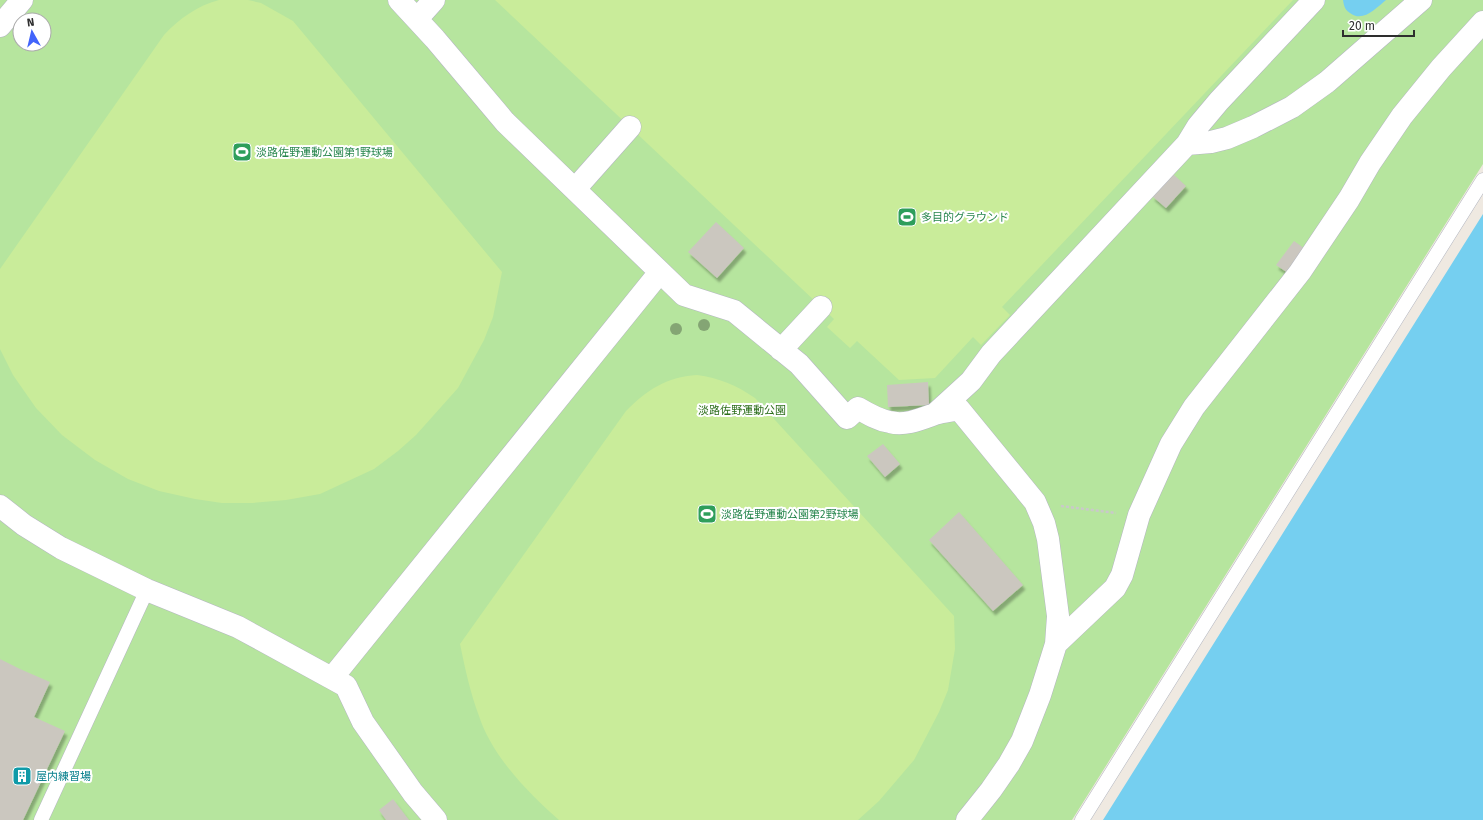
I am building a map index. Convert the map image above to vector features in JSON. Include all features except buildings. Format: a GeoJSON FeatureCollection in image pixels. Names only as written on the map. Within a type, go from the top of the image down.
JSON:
{"type":"FeatureCollection","features":[{"type":"Feature","properties":{"kind":"street"},"geometry":{"type":"LineString","coordinates":[[0,26],[22,0]]}},
{"type":"Feature","properties":{"kind":"street"},"geometry":{"type":"LineString","coordinates":[[400,0],[505,122],[684,295],[734,311],[799,364],[846,418],[858,408],[876,418],[891,423],[907,423],[936,413],[960,409],[1035,502],[1044,523],[1048,539],[1058,616],[1056,644],[1040,695],[1022,741],[1009,764],[991,790],[967,820]]}},
{"type":"Feature","properties":{"kind":"street"},"geometry":{"type":"LineString","coordinates":[[416,19],[434,0]]}},
{"type":"Feature","properties":{"kind":"street"},"geometry":{"type":"LineString","coordinates":[[936,413],[971,381],[991,354],[1187,144],[1198,126],[1220,101],[1314,0]]}},
{"type":"Feature","properties":{"kind":"street"},"geometry":{"type":"LineString","coordinates":[[1187,144],[1211,142],[1227,138],[1253,127],[1292,107],[1327,82],[1421,0]]}},
{"type":"Feature","properties":{"kind":"street"},"geometry":{"type":"LineString","coordinates":[[1056,644],[1115,588],[1122,575],[1139,515],[1171,444],[1194,407],[1300,272],[1349,198],[1378,150],[1402,116],[1441,68],[1483,22]]}},
{"type":"Feature","properties":{"kind":"street"},"geometry":{"type":"LineString","coordinates":[[575,189],[630,127]]}},
{"type":"Feature","properties":{"kind":"street"},"geometry":{"type":"LineString","coordinates":[[332,678],[660,272]]}},
{"type":"Feature","properties":{"kind":"street"},"geometry":{"type":"LineString","coordinates":[[781,350],[821,308]]}},
{"type":"Feature","properties":{"kind":"street"},"geometry":{"type":"LineString","coordinates":[[0,506],[24,525],[61,548],[147,590],[238,627],[346,686],[364,722],[413,793],[436,820]]}},
{"type":"Feature","properties":{"kind":"lane"},"geometry":{"type":"LineString","coordinates":[[1082,820],[1483,180]]}},
{"type":"Feature","properties":{"kind":"lane"},"geometry":{"type":"LineString","coordinates":[[41,820],[101,674],[125,622],[147,590]]}},
{"type":"Feature","properties":{"kind":"path"},"geometry":{"type":"LineString","coordinates":[[1035,502],[1139,515]]}},
{"type":"Feature","properties":{"kind":"green space","name":"淡路佐野運動公園"},"geometry":{"type":"Polygon","coordinates":[[[0,0],[1483,0],[1483,164],[1072,820],[0,820],[0,0]]]}},
{"type":"Feature","properties":{"kind":"green space","name":"淡路佐野運動公園第1野球場"},"geometry":{"type":"Polygon","coordinates":[[[219,0],[248,0],[261,3],[293,21],[502,272],[493,317],[484,340],[458,388],[416,435],[374,469],[320,494],[286,500],[252,503],[222,503],[159,491],[128,479],[95,460],[62,435],[36,408],[13,375],[0,349],[0,269],[164,35],[189,13],[219,0]]]}},
{"type":"Feature","properties":{"kind":"green space","name":"多目的グラウンド"},"geometry":{"type":"Polygon","coordinates":[[[495,0],[1293,0],[1002,307],[1010,315],[981,345],[973,337],[935,378],[899,380],[857,341],[850,348],[827,327],[834,319],[495,0]]]}},
{"type":"Feature","properties":{"kind":"green space","name":"淡路佐野運動公園第2野球場"},"geometry":{"type":"Polygon","coordinates":[[[697,375],[713,378],[727,383],[741,389],[755,398],[954,616],[955,649],[948,690],[939,712],[914,760],[879,801],[858,820],[559,820],[523,786],[512,773],[493,745],[479,716],[470,689],[460,644],[626,411],[658,386],[686,376],[697,375]]]}},
{"type":"Feature","properties":{"kind":"water"},"geometry":{"type":"Polygon","coordinates":[[[1343,0],[1386,0],[1369,13],[1355,16],[1347,11],[1343,0]]]}},
{"type":"Feature","properties":{"kind":"water"},"geometry":{"type":"Polygon","coordinates":[[[1483,214],[1483,820],[1103,820],[1483,214]]]}},
{"type":"Feature","properties":{"kind":"place","name":"淡路佐野運動公園第1野球場"},"geometry":{"type":"Point","coordinates":[242,152]}},
{"type":"Feature","properties":{"kind":"place","name":"多目的グラウンド"},"geometry":{"type":"Point","coordinates":[907,217]}},
{"type":"Feature","properties":{"kind":"place","name":"淡路佐野運動公園第2野球場"},"geometry":{"type":"Point","coordinates":[707,514]}},
{"type":"Feature","properties":{"kind":"place","name":"屋内練習場"},"geometry":{"type":"Point","coordinates":[22,776]}}]}
